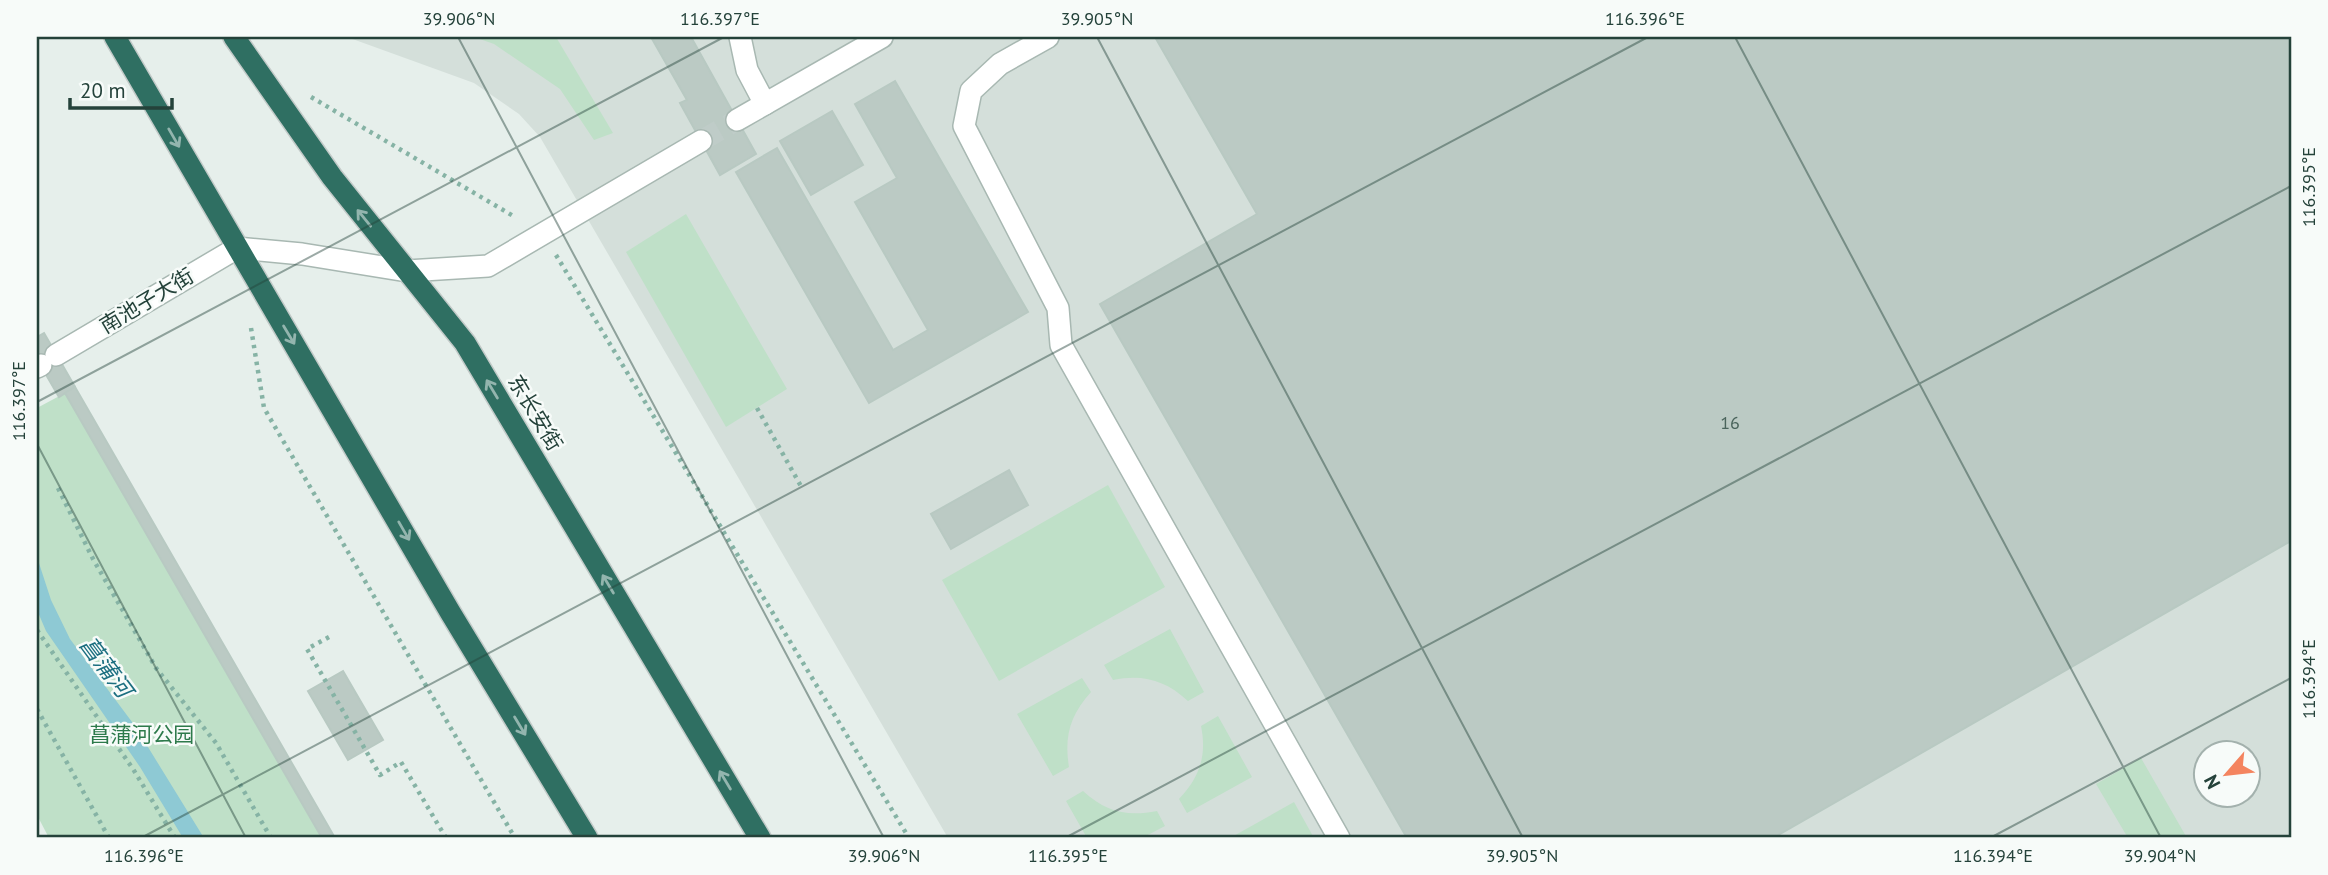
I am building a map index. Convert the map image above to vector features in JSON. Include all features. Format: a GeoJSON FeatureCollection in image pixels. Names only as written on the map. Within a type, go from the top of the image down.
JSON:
{"type":"FeatureCollection","features":[{"type":"Feature","properties":{"kind":"highway"},"geometry":{"type":"LineString","coordinates":[[115,37],[456,622],[587,838]]}},
{"type":"Feature","properties":{"kind":"highway","name":"东长安街"},"geometry":{"type":"LineString","coordinates":[[234,37],[332,177],[465,343],[760,838]]}},
{"type":"Feature","properties":{"kind":"street"},"geometry":{"type":"LineString","coordinates":[[740,37],[744,62],[765,104]]}},
{"type":"Feature","properties":{"kind":"street"},"geometry":{"type":"LineString","coordinates":[[737,120],[882,37]]}},
{"type":"Feature","properties":{"kind":"street"},"geometry":{"type":"LineString","coordinates":[[1048,37],[1000,64],[971,91],[964,126],[1058,308],[1061,345],[1339,838]]}},
{"type":"Feature","properties":{"kind":"street"},"geometry":{"type":"LineString","coordinates":[[237,248],[302,254],[407,271],[488,266],[701,141]]}},
{"type":"Feature","properties":{"kind":"street","name":"南池子大街"},"geometry":{"type":"LineString","coordinates":[[45,363],[237,248]]}},
{"type":"Feature","properties":{"kind":"path"},"geometry":{"type":"LineString","coordinates":[[306,94],[543,234],[909,838]]}},
{"type":"Feature","properties":{"kind":"path"},"geometry":{"type":"LineString","coordinates":[[249,315],[264,408],[515,838]]}},
{"type":"Feature","properties":{"kind":"path"},"geometry":{"type":"LineString","coordinates":[[757,408],[802,488]]}},
{"type":"Feature","properties":{"kind":"path"},"geometry":{"type":"LineString","coordinates":[[58,488],[93,559],[156,668],[216,743],[271,838]]}},
{"type":"Feature","properties":{"kind":"path"},"geometry":{"type":"LineString","coordinates":[[37,630],[133,769],[175,838]]}},
{"type":"Feature","properties":{"kind":"path"},"geometry":{"type":"LineString","coordinates":[[329,637],[307,649],[324,680],[380,775],[401,762],[446,838]]}},
{"type":"Feature","properties":{"kind":"path"},"geometry":{"type":"LineString","coordinates":[[37,709],[109,838]]}},
{"type":"Feature","properties":{"kind":"shaded area"},"geometry":{"type":"Polygon","coordinates":[[[347,37],[2291,37],[2291,838],[948,838],[540,137],[519,114],[474,83],[347,37]]]}},
{"type":"Feature","properties":{"kind":"green space"},"geometry":{"type":"Polygon","coordinates":[[[474,37],[556,37],[613,133],[594,140],[560,89],[494,44],[474,37]]]}},
{"type":"Feature","properties":{"kind":"green space"},"geometry":{"type":"Polygon","coordinates":[[[686,214],[787,389],[726,427],[626,252],[686,214]]]}},
{"type":"Feature","properties":{"kind":"green space","name":"菖蒲河公园"},"geometry":{"type":"Polygon","coordinates":[[[65,393],[322,838],[49,838],[37,815],[37,408],[65,393]]]}},
{"type":"Feature","properties":{"kind":"green space"},"geometry":{"type":"Polygon","coordinates":[[[1108,485],[1165,587],[999,681],[942,580],[1108,485]]]}},
{"type":"Feature","properties":{"kind":"green space"},"geometry":{"type":"Polygon","coordinates":[[[1170,629],[1204,692],[1188,701],[1171,688],[1153,680],[1113,680],[1104,665],[1170,629]]]}},
{"type":"Feature","properties":{"kind":"green space"},"geometry":{"type":"Polygon","coordinates":[[[1082,678],[1091,692],[1078,709],[1070,727],[1067,746],[1069,767],[1053,776],[1017,714],[1082,678]]]}},
{"type":"Feature","properties":{"kind":"green space"},"geometry":{"type":"Polygon","coordinates":[[[1218,716],[1252,777],[1187,813],[1179,799],[1197,774],[1200,765],[1203,747],[1201,726],[1218,716]]]}},
{"type":"Feature","properties":{"kind":"green space"},"geometry":{"type":"Polygon","coordinates":[[[2141,758],[2187,838],[2128,838],[2096,784],[2141,758]]]}},
{"type":"Feature","properties":{"kind":"green space"},"geometry":{"type":"Polygon","coordinates":[[[1083,791],[1100,804],[1117,811],[1157,811],[1165,826],[1142,838],[1087,838],[1066,801],[1083,791]]]}},
{"type":"Feature","properties":{"kind":"green space"},"geometry":{"type":"Polygon","coordinates":[[[1294,802],[1314,838],[1230,838],[1294,802]]]}},
{"type":"Feature","properties":{"kind":"water"},"geometry":{"type":"Polygon","coordinates":[[[37,557],[51,600],[70,639],[135,726],[204,838],[183,838],[140,767],[46,631],[37,610],[37,557]]]}},
{"type":"Feature","properties":{"kind":"building"},"geometry":{"type":"Polygon","coordinates":[[[651,37],[691,37],[756,154],[720,175],[680,103],[687,100],[651,37]]]}},
{"type":"Feature","properties":{"kind":"building"},"geometry":{"type":"Polygon","coordinates":[[[1155,37],[2291,37],[2291,541],[1773,838],[1407,838],[1100,304],[1257,214],[1155,37]]]}},
{"type":"Feature","properties":{"kind":"building"},"geometry":{"type":"Polygon","coordinates":[[[895,81],[1028,312],[869,403],[736,172],[777,148],[893,350],[928,330],[855,202],[897,178],[855,104],[895,81]]]}},
{"type":"Feature","properties":{"kind":"building"},"geometry":{"type":"Polygon","coordinates":[[[832,111],[863,165],[811,195],[780,141],[832,111]]]}},
{"type":"Feature","properties":{"kind":"building"},"geometry":{"type":"Polygon","coordinates":[[[44,333],[75,387],[59,397],[37,359],[37,337],[44,333]]]}},
{"type":"Feature","properties":{"kind":"building"},"geometry":{"type":"Polygon","coordinates":[[[75,387],[335,838],[322,838],[65,393],[75,387]]]}},
{"type":"Feature","properties":{"kind":"building"},"geometry":{"type":"Polygon","coordinates":[[[1009,470],[1028,505],[951,549],[931,514],[1009,470]]]}},
{"type":"Feature","properties":{"kind":"building"},"geometry":{"type":"Polygon","coordinates":[[[343,671],[383,740],[348,760],[308,691],[343,671]]]}},
{"type":"Feature","properties":{"kind":"tunnel"},"geometry":{"type":"LineString","coordinates":[[701,141],[737,120]]}},
{"type":"Feature","properties":{"kind":"water label","name":"菖蒲河"},"geometry":{"type":"Point","coordinates":[106,667]}}]}
